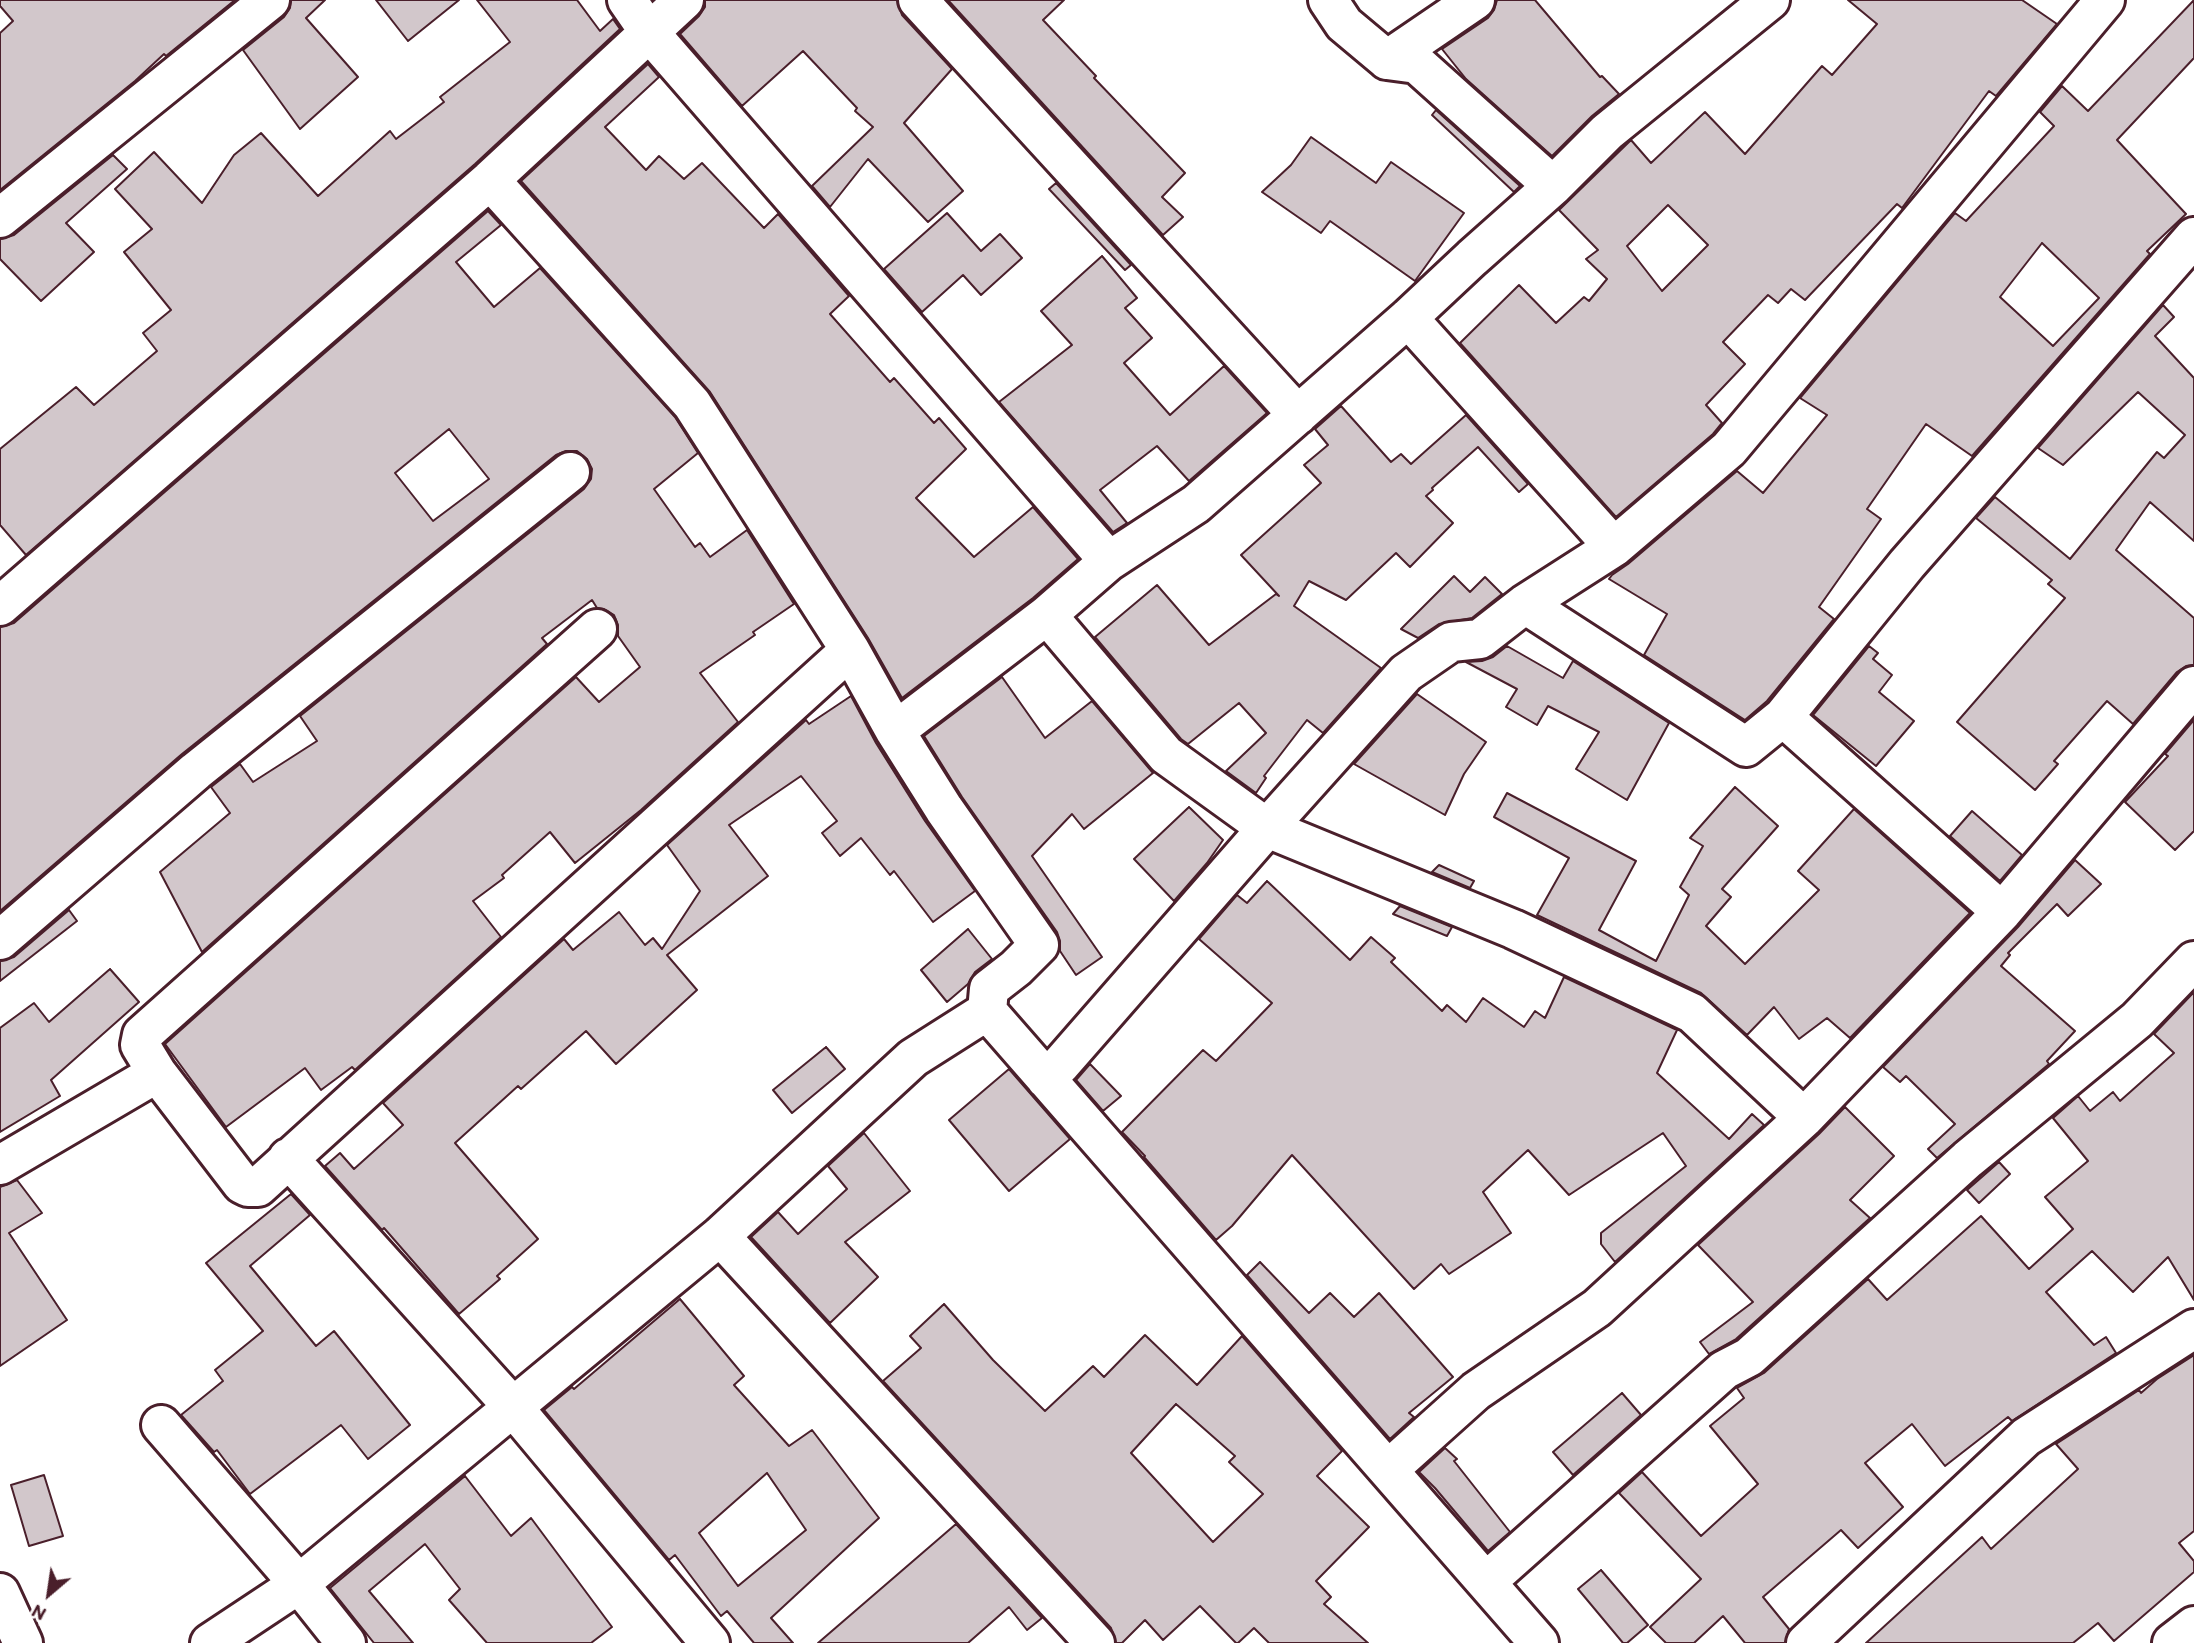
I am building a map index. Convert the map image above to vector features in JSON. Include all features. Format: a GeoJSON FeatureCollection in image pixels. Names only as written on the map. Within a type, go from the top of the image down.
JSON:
{"type":"FeatureCollection","features":[{"type":"Feature","properties":{"kind":"street"},"geometry":{"type":"LineString","coordinates":[[0,218],[270,0]]}},
{"type":"Feature","properties":{"kind":"street"},"geometry":{"type":"LineString","coordinates":[[627,0],[649,32],[1109,561]]}},
{"type":"Feature","properties":{"kind":"street"},"geometry":{"type":"LineString","coordinates":[[0,606],[490,180],[684,0]]}},
{"type":"Feature","properties":{"kind":"street"},"geometry":{"type":"LineString","coordinates":[[918,0],[1298,415]]}},
{"type":"Feature","properties":{"kind":"street"},"geometry":{"type":"LineString","coordinates":[[1328,0],[1344,24],[1387,60],[1417,64],[1553,186]]}},
{"type":"Feature","properties":{"kind":"street"},"geometry":{"type":"LineString","coordinates":[[1387,60],[1475,0]]}},
{"type":"Feature","properties":{"kind":"street"},"geometry":{"type":"LineString","coordinates":[[895,731],[1047,615],[1109,561],[1196,504],[1408,318],[1553,186],[1607,132],[1770,0]]}},
{"type":"Feature","properties":{"kind":"street"},"geometry":{"type":"LineString","coordinates":[[1046,1079],[1406,673],[1451,642],[1480,639],[1525,604],[1615,547],[1729,449],[2105,0]]}},
{"type":"Feature","properties":{"kind":"street"},"geometry":{"type":"LineString","coordinates":[[490,180],[692,404],[850,650],[895,731],[944,809],[1039,945],[989,989],[987,1012],[1539,1643]]}},
{"type":"Feature","properties":{"kind":"street"},"geometry":{"type":"LineString","coordinates":[[1525,604],[1745,747],[1783,717],[1907,564],[2194,237]]}},
{"type":"Feature","properties":{"kind":"street"},"geometry":{"type":"LineString","coordinates":[[1408,318],[1615,547]]}},
{"type":"Feature","properties":{"kind":"street"},"geometry":{"type":"LineString","coordinates":[[0,940],[195,771],[570,472]]}},
{"type":"Feature","properties":{"kind":"street"},"geometry":{"type":"LineString","coordinates":[[1047,615],[1166,755],[1267,828],[1513,929],[1692,1013],[1804,1118]]}},
{"type":"Feature","properties":{"kind":"street"},"geometry":{"type":"LineString","coordinates":[[597,629],[142,1035],[139,1045],[157,1073],[242,1184],[258,1187],[850,650]]}},
{"type":"Feature","properties":{"kind":"street"},"geometry":{"type":"LineString","coordinates":[[1388,1470],[1476,1391],[1597,1308],[1804,1118],[2002,912],[2194,686]]}},
{"type":"Feature","properties":{"kind":"street"},"geometry":{"type":"LineString","coordinates":[[1783,717],[2002,912]]}},
{"type":"Feature","properties":{"kind":"street"},"geometry":{"type":"LineString","coordinates":[[1486,1582],[1724,1370],[1749,1357],[1968,1159],[2137,1020],[2194,961]]}},
{"type":"Feature","properties":{"kind":"street"},"geometry":{"type":"LineString","coordinates":[[210,1643],[299,1584],[720,1236],[913,1058],[987,1012]]}},
{"type":"Feature","properties":{"kind":"street"},"geometry":{"type":"LineString","coordinates":[[0,1165],[157,1073]]}},
{"type":"Feature","properties":{"kind":"street"},"geometry":{"type":"LineString","coordinates":[[288,1158],[513,1407],[710,1643]]}},
{"type":"Feature","properties":{"kind":"street"},"geometry":{"type":"LineString","coordinates":[[720,1236],[1095,1643]]}},
{"type":"Feature","properties":{"kind":"street"},"geometry":{"type":"LineString","coordinates":[[1806,1643],[2026,1437],[2194,1329]]}},
{"type":"Feature","properties":{"kind":"street"},"geometry":{"type":"LineString","coordinates":[[161,1425],[299,1584],[346,1643]]}},
{"type":"Feature","properties":{"kind":"street"},"geometry":{"type":"LineString","coordinates":[[0,1593],[23,1643]]}},
{"type":"Feature","properties":{"kind":"street"},"geometry":{"type":"LineString","coordinates":[[2172,1643],[2194,1626]]}},
{"type":"Feature","properties":{"kind":"building"},"geometry":{"type":"Polygon","coordinates":[[[0,0],[235,0],[166,56],[164,54],[135,81],[0,190],[0,33],[13,21],[0,6],[0,0]]]}},
{"type":"Feature","properties":{"kind":"building"},"geometry":{"type":"Polygon","coordinates":[[[291,0],[325,0],[306,18],[358,77],[300,129],[243,50],[284,17],[290,8],[291,0]]]}},
{"type":"Feature","properties":{"kind":"building"},"geometry":{"type":"Polygon","coordinates":[[[376,0],[459,0],[408,41],[376,0]]]}},
{"type":"Feature","properties":{"kind":"building"},"geometry":{"type":"Polygon","coordinates":[[[477,0],[577,0],[600,31],[613,19],[620,29],[475,164],[26,555],[0,525],[0,449],[76,387],[94,405],[157,351],[143,333],[171,310],[124,252],[152,229],[115,189],[154,152],[202,203],[234,155],[261,133],[318,196],[390,131],[396,139],[444,102],[440,97],[510,42],[477,0]]]}},
{"type":"Feature","properties":{"kind":"building"},"geometry":{"type":"Polygon","coordinates":[[[705,0],[897,0],[902,15],[952,69],[904,123],[963,191],[928,222],[868,159],[830,207],[812,186],[873,127],[855,111],[857,108],[803,51],[742,106],[680,34],[699,16],[705,7],[705,0]]]}},
{"type":"Feature","properties":{"kind":"building"},"geometry":{"type":"Polygon","coordinates":[[[948,0],[1064,0],[1043,20],[1185,173],[1162,197],[1183,217],[1163,235],[948,0]]]}},
{"type":"Feature","properties":{"kind":"building"},"geometry":{"type":"Polygon","coordinates":[[[1497,0],[1535,0],[1600,77],[1619,94],[1592,116],[1552,156],[1466,79],[1442,49],[1488,18],[1497,0]]]}},
{"type":"Feature","properties":{"kind":"building"},"geometry":{"type":"Polygon","coordinates":[[[1848,0],[2022,0],[2057,24],[1996,96],[1989,91],[1902,208],[1897,204],[1805,300],[1791,289],[1778,303],[1768,295],[1723,342],[1745,364],[1706,405],[1722,423],[1713,434],[1616,517],[1460,343],[1519,285],[1556,323],[1584,297],[1589,301],[1607,279],[1586,259],[1598,250],[1559,210],[1631,140],[1651,163],[1705,112],[1745,154],[1822,66],[1832,75],[1877,24],[1848,0]],[[1668,205],[1627,246],[1662,291],[1708,245],[1668,205]]]}},
{"type":"Feature","properties":{"kind":"building"},"geometry":{"type":"Polygon","coordinates":[[[2194,0],[2194,58],[2117,140],[2186,214],[2147,251],[2150,254],[1972,456],[1926,424],[1867,509],[1881,519],[1819,607],[1834,619],[1767,701],[1745,720],[1644,655],[1667,614],[1609,579],[1612,575],[1737,471],[1763,493],[1827,415],[1800,398],[1955,213],[1966,221],[2054,126],[2040,112],[2062,86],[2088,111],[2194,0]],[[2042,243],[2000,297],[2053,346],[2099,298],[2042,243]]]}},
{"type":"Feature","properties":{"kind":"building"},"geometry":{"type":"Polygon","coordinates":[[[648,64],[659,77],[605,127],[646,170],[659,156],[684,179],[702,163],[764,228],[778,214],[849,296],[830,314],[890,382],[894,378],[934,423],[939,418],[966,449],[916,498],[974,557],[1033,507],[1078,559],[1033,598],[902,698],[868,638],[710,392],[521,181],[648,64]]]}},
{"type":"Feature","properties":{"kind":"building"},"geometry":{"type":"Polygon","coordinates":[[[1436,110],[1520,186],[1514,192],[1432,115],[1436,110]]]}},
{"type":"Feature","properties":{"kind":"building"},"geometry":{"type":"Polygon","coordinates":[[[1311,137],[1376,183],[1391,162],[1464,213],[1415,281],[1330,221],[1321,233],[1262,192],[1291,165],[1311,137]]]}},
{"type":"Feature","properties":{"kind":"building"},"geometry":{"type":"Polygon","coordinates":[[[113,155],[127,169],[66,223],[94,252],[41,301],[0,259],[0,239],[14,235],[113,155]]]}},
{"type":"Feature","properties":{"kind":"building"},"geometry":{"type":"Polygon","coordinates":[[[1056,183],[1131,265],[1125,270],[1049,189],[1056,183]]]}},
{"type":"Feature","properties":{"kind":"building"},"geometry":{"type":"Polygon","coordinates":[[[488,211],[501,225],[456,262],[494,307],[540,268],[675,417],[698,453],[654,489],[695,547],[700,543],[710,557],[747,530],[794,604],[700,673],[738,722],[641,810],[575,863],[550,832],[502,875],[504,878],[473,901],[501,937],[355,1070],[352,1067],[321,1090],[305,1068],[226,1127],[165,1044],[576,677],[599,702],[640,667],[618,636],[614,615],[597,608],[592,600],[542,638],[547,644],[202,952],[160,872],[230,813],[211,787],[240,764],[253,782],[317,741],[300,716],[584,489],[591,479],[592,469],[587,459],[577,451],[556,455],[182,754],[0,911],[0,627],[14,623],[488,211]],[[449,429],[395,473],[433,521],[489,479],[449,429]]]}},
{"type":"Feature","properties":{"kind":"building"},"geometry":{"type":"Polygon","coordinates":[[[947,213],[981,251],[1000,234],[1022,258],[981,295],[963,275],[922,312],[884,269],[947,213]]]}},
{"type":"Feature","properties":{"kind":"building"},"geometry":{"type":"Polygon","coordinates":[[[1102,256],[1137,298],[1125,308],[1152,338],[1124,363],[1170,415],[1224,366],[1267,413],[1189,481],[1157,446],[1100,490],[1127,523],[1113,532],[999,402],[1072,345],[1041,311],[1102,256]]]}},
{"type":"Feature","properties":{"kind":"building"},"geometry":{"type":"Polygon","coordinates":[[[2163,305],[2174,317],[2155,336],[2194,378],[2194,541],[2150,502],[2116,550],[2194,618],[2194,665],[2186,666],[2177,672],[2133,724],[2107,701],[2054,761],[2058,764],[2035,790],[1957,722],[2065,598],[2048,584],[2052,580],[1976,518],[1995,497],[2070,559],[2157,452],[2164,458],[2185,435],[2138,392],[2063,465],[2038,448],[2163,305]]]}},
{"type":"Feature","properties":{"kind":"building"},"geometry":{"type":"Polygon","coordinates":[[[1341,406],[1391,462],[1401,454],[1411,464],[1466,415],[1528,484],[1519,492],[1478,447],[1426,496],[1453,523],[1410,567],[1396,553],[1346,600],[1309,581],[1294,606],[1381,668],[1323,733],[1307,720],[1264,776],[1266,778],[1256,793],[1226,771],[1266,733],[1239,703],[1188,744],[1095,637],[1157,585],[1209,645],[1276,594],[1279,596],[1241,555],[1321,483],[1304,465],[1328,445],[1315,429],[1341,406]]]}},
{"type":"Feature","properties":{"kind":"building"},"geometry":{"type":"Polygon","coordinates":[[[1454,576],[1470,592],[1485,577],[1502,594],[1472,618],[1439,624],[1418,638],[1401,629],[1454,576]]]}},
{"type":"Feature","properties":{"kind":"building"},"geometry":{"type":"Polygon","coordinates":[[[1507,646],[1563,678],[1573,661],[1669,723],[1627,800],[1576,769],[1599,732],[1548,706],[1537,725],[1506,707],[1517,689],[1466,662],[1493,657],[1507,646]]]}},
{"type":"Feature","properties":{"kind":"building"},"geometry":{"type":"Polygon","coordinates":[[[1869,646],[1878,653],[1873,659],[1892,675],[1879,692],[1914,721],[1876,766],[1813,715],[1869,646]]]}},
{"type":"Feature","properties":{"kind":"building"},"geometry":{"type":"Polygon","coordinates":[[[1002,677],[1045,738],[1092,701],[1153,773],[1084,829],[1072,814],[1032,856],[1102,957],[1076,975],[1060,951],[1057,932],[962,797],[924,736],[1002,677]]]}},
{"type":"Feature","properties":{"kind":"building"},"geometry":{"type":"Polygon","coordinates":[[[1417,694],[1486,742],[1464,774],[1445,815],[1354,764],[1417,694]]]}},
{"type":"Feature","properties":{"kind":"building"},"geometry":{"type":"Polygon","coordinates":[[[851,696],[876,743],[925,821],[975,891],[933,922],[894,871],[890,875],[861,838],[840,856],[822,833],[837,821],[801,776],[729,825],[768,876],[667,955],[697,990],[616,1064],[586,1031],[521,1089],[518,1086],[455,1143],[538,1239],[497,1276],[500,1279],[459,1314],[384,1228],[382,1230],[325,1166],[340,1153],[354,1169],[403,1125],[383,1103],[564,939],[573,950],[619,912],[645,945],[653,938],[662,949],[700,891],[667,845],[806,720],[809,724],[851,696]]]}},
{"type":"Feature","properties":{"kind":"building"},"geometry":{"type":"Polygon","coordinates":[[[2194,720],[2194,831],[2175,850],[2125,802],[2168,756],[2165,754],[2194,720]]]}},
{"type":"Feature","properties":{"kind":"building"},"geometry":{"type":"Polygon","coordinates":[[[1735,787],[1778,826],[1722,889],[1731,897],[1706,926],[1745,964],[1819,890],[1798,871],[1854,809],[1970,913],[1850,1038],[1827,1018],[1799,1039],[1774,1007],[1747,1035],[1701,993],[1537,915],[1569,858],[1494,817],[1507,793],[1636,861],[1599,930],[1656,961],[1689,895],[1680,887],[1703,846],[1690,838],[1735,787]]]}},
{"type":"Feature","properties":{"kind":"building"},"geometry":{"type":"Polygon","coordinates":[[[1189,807],[1223,840],[1174,901],[1134,859],[1189,807]]]}},
{"type":"Feature","properties":{"kind":"building"},"geometry":{"type":"Polygon","coordinates":[[[1972,811],[2022,855],[2000,881],[1950,836],[1972,811]]]}},
{"type":"Feature","properties":{"kind":"building"},"geometry":{"type":"Polygon","coordinates":[[[2075,860],[2101,884],[2068,916],[2057,904],[2008,953],[2010,955],[2001,966],[2075,1031],[2047,1061],[2049,1064],[1937,1158],[1928,1149],[1955,1124],[1906,1076],[1900,1082],[1883,1067],[2018,927],[2075,860]]]}},
{"type":"Feature","properties":{"kind":"building"},"geometry":{"type":"Polygon","coordinates":[[[1439,865],[1474,881],[1470,888],[1432,872],[1439,865]]]}},
{"type":"Feature","properties":{"kind":"building"},"geometry":{"type":"Polygon","coordinates":[[[1267,881],[1350,960],[1371,937],[1395,958],[1391,962],[1442,1011],[1447,1005],[1466,1022],[1483,998],[1524,1027],[1535,1011],[1545,1018],[1564,977],[1677,1030],[1657,1073],[1729,1139],[1752,1114],[1764,1125],[1615,1262],[1601,1244],[1601,1233],[1686,1166],[1663,1133],[1569,1195],[1528,1150],[1483,1192],[1511,1233],[1449,1274],[1441,1264],[1414,1289],[1292,1155],[1232,1226],[1216,1240],[1122,1132],[1203,1050],[1216,1061],[1272,1003],[1199,939],[1237,895],[1247,903],[1267,881]]]}},
{"type":"Feature","properties":{"kind":"building"},"geometry":{"type":"Polygon","coordinates":[[[1400,906],[1452,927],[1447,936],[1393,914],[1400,906]]]}},
{"type":"Feature","properties":{"kind":"building"},"geometry":{"type":"Polygon","coordinates":[[[69,910],[77,921],[0,981],[0,961],[14,957],[69,910]]]}},
{"type":"Feature","properties":{"kind":"building"},"geometry":{"type":"Polygon","coordinates":[[[968,929],[992,959],[975,972],[968,984],[947,1002],[921,970],[968,929]]]}},
{"type":"Feature","properties":{"kind":"building"},"geometry":{"type":"Polygon","coordinates":[[[110,969],[139,1002],[51,1080],[60,1096],[0,1132],[0,1028],[34,1003],[49,1022],[110,969]]]}},
{"type":"Feature","properties":{"kind":"building"},"geometry":{"type":"Polygon","coordinates":[[[2194,992],[2194,1300],[2168,1257],[2133,1292],[2092,1251],[2046,1292],[2094,1345],[2106,1337],[2116,1353],[2012,1421],[2008,1417],[1945,1466],[1912,1424],[1865,1463],[1903,1507],[1858,1548],[1841,1530],[1763,1597],[1789,1629],[1785,1643],[1745,1643],[1723,1616],[1694,1643],[1666,1643],[1650,1627],[1701,1579],[1619,1493],[1642,1472],[1701,1536],[1758,1484],[1710,1426],[1744,1398],[1737,1388],[1764,1373],[1868,1279],[1887,1300],[1981,1216],[2029,1269],[2073,1229],[2045,1197],[2088,1161],[2053,1118],[2078,1096],[2090,1111],[2113,1092],[2120,1101],[2174,1053],[2154,1034],[2194,992]]]}},
{"type":"Feature","properties":{"kind":"building"},"geometry":{"type":"Polygon","coordinates":[[[826,1047],[845,1069],[792,1113],[773,1090],[826,1047]]]}},
{"type":"Feature","properties":{"kind":"building"},"geometry":{"type":"Polygon","coordinates":[[[1090,1064],[1121,1096],[1103,1111],[1076,1080],[1090,1064]]]}},
{"type":"Feature","properties":{"kind":"building"},"geometry":{"type":"Polygon","coordinates":[[[1009,1069],[1070,1139],[1009,1191],[949,1120],[1009,1069]]]}},
{"type":"Feature","properties":{"kind":"building"},"geometry":{"type":"Polygon","coordinates":[[[1845,1107],[1894,1156],[1850,1200],[1870,1218],[1736,1339],[1709,1354],[1700,1342],[1753,1302],[1698,1245],[1845,1107]]]}},
{"type":"Feature","properties":{"kind":"building"},"geometry":{"type":"Polygon","coordinates":[[[864,1133],[910,1191],[845,1242],[878,1277],[830,1323],[751,1237],[778,1212],[798,1234],[847,1189],[828,1166],[864,1133]]]}},
{"type":"Feature","properties":{"kind":"building"},"geometry":{"type":"Polygon","coordinates":[[[1999,1162],[2010,1174],[1979,1203],[1967,1190],[1999,1162]]]}},
{"type":"Feature","properties":{"kind":"building"},"geometry":{"type":"Polygon","coordinates":[[[17,1180],[42,1213],[9,1233],[67,1320],[0,1366],[0,1187],[17,1180]]]}},
{"type":"Feature","properties":{"kind":"building"},"geometry":{"type":"Polygon","coordinates":[[[291,1194],[310,1215],[250,1266],[316,1346],[334,1331],[410,1425],[368,1459],[341,1425],[250,1494],[217,1450],[214,1452],[181,1415],[223,1381],[215,1370],[263,1331],[206,1263],[291,1194]]]}},
{"type":"Feature","properties":{"kind":"building"},"geometry":{"type":"Polygon","coordinates":[[[1260,1262],[1309,1313],[1330,1293],[1354,1317],[1379,1293],[1453,1377],[1409,1413],[1414,1417],[1390,1439],[1247,1275],[1260,1262]]]}},
{"type":"Feature","properties":{"kind":"building"},"geometry":{"type":"Polygon","coordinates":[[[680,1299],[744,1376],[734,1385],[789,1446],[812,1430],[879,1518],[771,1618],[793,1643],[754,1643],[727,1611],[721,1616],[675,1555],[669,1560],[544,1410],[572,1387],[574,1389],[680,1299]],[[767,1473],[699,1533],[738,1586],[806,1530],[767,1473]]]}},
{"type":"Feature","properties":{"kind":"building"},"geometry":{"type":"Polygon","coordinates":[[[944,1304],[993,1360],[1045,1411],[1093,1366],[1104,1377],[1145,1335],[1197,1385],[1242,1336],[1342,1451],[1317,1476],[1369,1527],[1316,1581],[1331,1597],[1324,1604],[1368,1643],[1269,1643],[1254,1628],[1236,1643],[1200,1606],[1163,1640],[1145,1620],[1122,1643],[1116,1643],[1111,1628],[883,1381],[921,1348],[910,1336],[944,1304]],[[1176,1404],[1131,1453],[1213,1542],[1263,1494],[1229,1462],[1235,1456],[1176,1404]]]}},
{"type":"Feature","properties":{"kind":"building"},"geometry":{"type":"Polygon","coordinates":[[[2194,1355],[2194,1531],[2179,1543],[2194,1561],[2194,1572],[2114,1641],[2098,1623],[2073,1643],[1866,1643],[1982,1537],[1991,1549],[2078,1469],[2056,1444],[2139,1390],[2141,1393],[2194,1355]]]}},
{"type":"Feature","properties":{"kind":"building"},"geometry":{"type":"Polygon","coordinates":[[[1622,1393],[1641,1415],[1573,1475],[1553,1452],[1622,1393]]]}},
{"type":"Feature","properties":{"kind":"building"},"geometry":{"type":"Polygon","coordinates":[[[1445,1448],[1457,1459],[1454,1461],[1510,1532],[1488,1551],[1419,1472],[1445,1448]]]}},
{"type":"Feature","properties":{"kind":"building"},"geometry":{"type":"Polygon","coordinates":[[[44,1475],[63,1536],[29,1546],[11,1485],[44,1475]]]}},
{"type":"Feature","properties":{"kind":"building"},"geometry":{"type":"Polygon","coordinates":[[[465,1476],[511,1536],[531,1518],[612,1627],[591,1643],[487,1643],[449,1600],[460,1589],[425,1544],[369,1591],[413,1643],[374,1643],[330,1588],[465,1476]]]}},
{"type":"Feature","properties":{"kind":"building"},"geometry":{"type":"Polygon","coordinates":[[[956,1524],[1042,1618],[1027,1630],[1009,1607],[968,1643],[818,1643],[956,1524]]]}},
{"type":"Feature","properties":{"kind":"building"},"geometry":{"type":"Polygon","coordinates":[[[1601,1570],[1648,1625],[1627,1643],[1623,1643],[1578,1589],[1601,1570]]]}}]}
